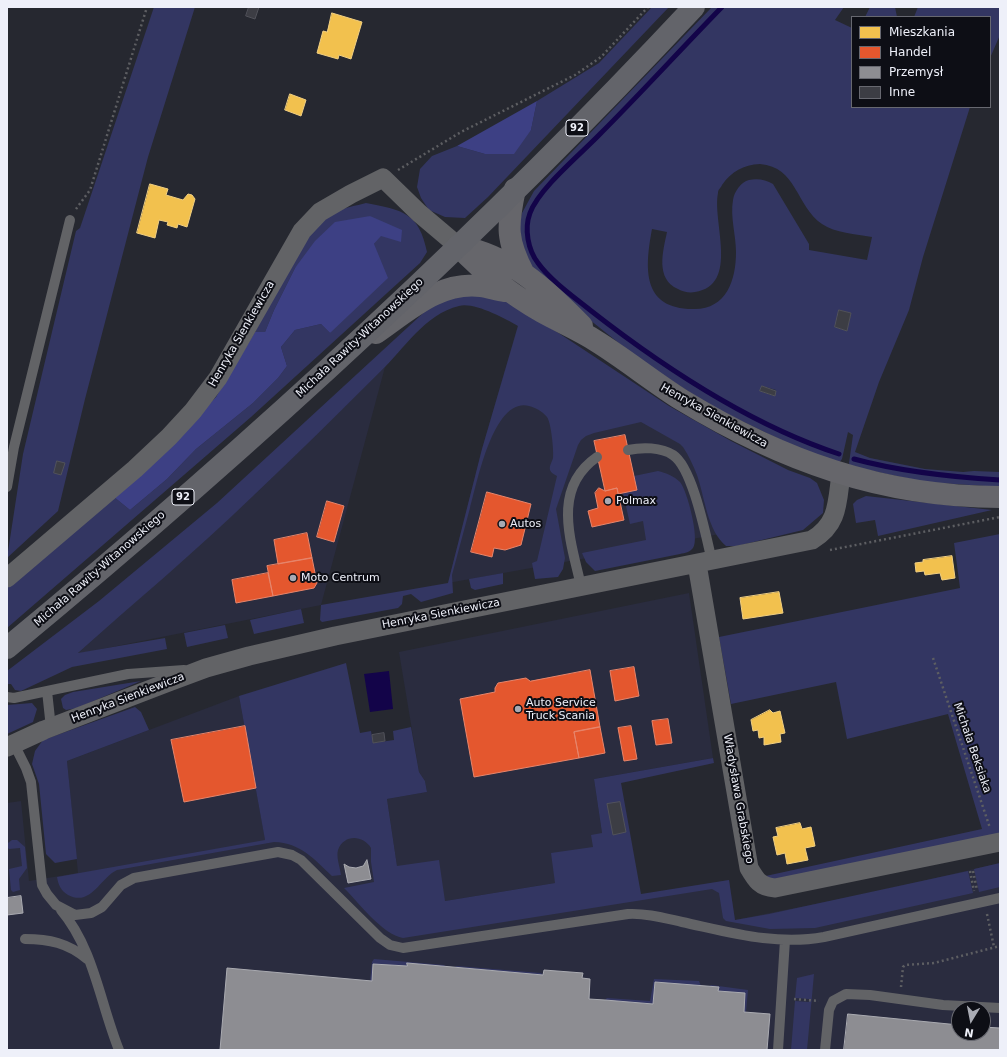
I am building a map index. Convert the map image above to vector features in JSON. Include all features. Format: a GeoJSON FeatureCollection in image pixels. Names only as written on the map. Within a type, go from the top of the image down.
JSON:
{"type":"FeatureCollection","features":[{"type":"Feature","properties":{"kind":"main road","name":"Michała Rawity-Witanowskiego"},"geometry":{"type":"LineString","coordinates":[[7,648],[182,498],[340,358],[516,189],[694,7]]}},
{"type":"Feature","properties":{"kind":"street","name":"Henryka Sienkiewicza"},"geometry":{"type":"LineString","coordinates":[[7,578],[135,469],[169,438],[193,411],[218,378],[302,231],[320,212],[383,178],[419,213],[458,246],[480,269],[510,292],[541,311],[595,340],[643,374],[701,411],[779,452],[841,474],[908,489],[1000,497]]}},
{"type":"Feature","properties":{"kind":"street","name":"Henryka Sienkiewicza"},"geometry":{"type":"LineString","coordinates":[[516,189],[510,222],[510,239],[512,249],[524,274]]}},
{"type":"Feature","properties":{"kind":"street","name":"Henryka Sienkiewicza"},"geometry":{"type":"LineString","coordinates":[[458,246],[478,250],[503,260],[524,274],[560,303],[595,340]]}},
{"type":"Feature","properties":{"kind":"street","name":"Henryka Sienkiewicza"},"geometry":{"type":"LineString","coordinates":[[340,358],[430,296],[443,290],[460,286],[481,286],[510,292]]}},
{"type":"Feature","properties":{"kind":"street","name":"Henryka Sienkiewicza"},"geometry":{"type":"LineString","coordinates":[[12,747],[51,728],[206,668],[335,636],[802,543],[821,534],[831,524],[834,518],[841,474]]}},
{"type":"Feature","properties":{"kind":"street","name":"Władysława Grabskiego"},"geometry":{"type":"LineString","coordinates":[[704,563],[749,868],[756,881],[765,887],[775,888],[998,843]]}},
{"type":"Feature","properties":{"kind":"lane"},"geometry":{"type":"LineString","coordinates":[[7,487],[23,410],[70,220]]}},
{"type":"Feature","properties":{"kind":"lane"},"geometry":{"type":"LineString","coordinates":[[628,450],[656,448],[674,455],[691,483],[704,563]]}},
{"type":"Feature","properties":{"kind":"lane"},"geometry":{"type":"LineString","coordinates":[[581,586],[567,517],[568,497],[578,474],[587,464],[597,457]]}},
{"type":"Feature","properties":{"kind":"lane"},"geometry":{"type":"LineString","coordinates":[[7,698],[14,698],[128,674],[206,668]]}},
{"type":"Feature","properties":{"kind":"lane"},"geometry":{"type":"LineString","coordinates":[[47,691],[51,728]]}},
{"type":"Feature","properties":{"kind":"lane"},"geometry":{"type":"LineString","coordinates":[[12,747],[29,774],[32,822],[43,888],[74,929],[89,961],[119,1050]]}},
{"type":"Feature","properties":{"kind":"lane"},"geometry":{"type":"LineString","coordinates":[[58,906],[75,915],[87,914],[102,907],[121,885],[134,878],[270,853],[292,855],[303,862],[380,938],[398,948],[409,948],[632,914],[654,916],[753,938],[786,940],[824,937],[1000,898]]}},
{"type":"Feature","properties":{"kind":"lane"},"geometry":{"type":"LineString","coordinates":[[25,938],[49,939],[70,946],[89,961]]}},
{"type":"Feature","properties":{"kind":"lane"},"geometry":{"type":"LineString","coordinates":[[778,1050],[786,940]]}},
{"type":"Feature","properties":{"kind":"lane"},"geometry":{"type":"LineString","coordinates":[[825,1050],[829,1010],[836,1000],[846,994],[870,995],[943,1005],[1000,1008]]}},
{"type":"Feature","properties":{"kind":"path"},"geometry":{"type":"LineString","coordinates":[[70,220],[77,206],[90,190],[147,7]]}},
{"type":"Feature","properties":{"kind":"path"},"geometry":{"type":"LineString","coordinates":[[383,178],[462,132],[575,74],[601,57],[648,7]]}},
{"type":"Feature","properties":{"kind":"path","name":"Michała Beksiaka"},"geometry":{"type":"LineString","coordinates":[[933,658],[998,843]]}},
{"type":"Feature","properties":{"kind":"path"},"geometry":{"type":"LineString","coordinates":[[971,871],[976,892]]}},
{"type":"Feature","properties":{"kind":"path"},"geometry":{"type":"LineString","coordinates":[[985,901],[994,947]]}},
{"type":"Feature","properties":{"kind":"path"},"geometry":{"type":"LineString","coordinates":[[902,980],[903,967],[905,965],[934,963],[1000,946]]}},
{"type":"Feature","properties":{"kind":"path"},"geometry":{"type":"LineString","coordinates":[[794,999],[816,1001]]}},
{"type":"Feature","properties":{"kind":"shaded area"},"geometry":{"type":"Polygon","coordinates":[[[154,7],[195,7],[148,157],[85,399],[58,511],[7,558],[23,454],[76,231],[80,228],[154,7]]]}},
{"type":"Feature","properties":{"kind":"shaded area"},"geometry":{"type":"Polygon","coordinates":[[[652,7],[669,7],[488,197],[465,218],[445,217],[429,210],[421,198],[417,187],[420,169],[432,156],[457,146],[485,154],[531,130],[537,101],[599,63],[652,7]]]}},
{"type":"Feature","properties":{"kind":"shaded area"},"geometry":{"type":"Polygon","coordinates":[[[712,7],[844,7],[835,20],[851,28],[851,108],[970,108],[923,257],[909,310],[879,382],[855,452],[870,458],[925,469],[963,472],[1000,472],[1000,487],[924,482],[850,466],[849,463],[853,435],[848,432],[842,459],[838,464],[820,459],[711,406],[640,360],[585,316],[534,270],[523,253],[519,225],[522,213],[534,191],[712,7]],[[760,164],[743,167],[734,172],[718,190],[717,205],[721,251],[720,265],[717,278],[709,287],[695,292],[684,292],[666,279],[662,264],[667,232],[652,229],[648,258],[648,271],[650,283],[655,294],[664,302],[676,307],[693,309],[704,308],[714,305],[727,292],[736,263],[736,246],[732,213],[733,200],[738,188],[749,180],[756,179],[768,181],[773,184],[809,244],[809,250],[867,260],[872,237],[839,231],[822,224],[813,216],[795,188],[782,172],[772,167],[760,164]],[[839,310],[835,327],[847,331],[851,313],[839,310]],[[762,386],[760,391],[774,396],[776,390],[762,386]]]}},
{"type":"Feature","properties":{"kind":"shaded area"},"geometry":{"type":"Polygon","coordinates":[[[870,7],[895,7],[897,16],[866,16],[870,7]]]}},
{"type":"Feature","properties":{"kind":"shaded area"},"geometry":{"type":"Polygon","coordinates":[[[918,7],[1000,7],[1000,35],[991,56],[991,16],[914,16],[918,7]]]}},
{"type":"Feature","properties":{"kind":"shaded area"},"geometry":{"type":"Polygon","coordinates":[[[537,101],[531,130],[514,154],[485,154],[457,146],[537,101]]]}},
{"type":"Feature","properties":{"kind":"shaded area"},"geometry":{"type":"Polygon","coordinates":[[[366,203],[399,211],[414,221],[424,239],[427,252],[420,263],[251,417],[7,628],[7,587],[114,497],[130,510],[167,479],[196,449],[253,403],[278,378],[287,366],[281,347],[295,330],[321,324],[330,333],[374,244],[381,235],[370,216],[295,268],[265,332],[255,332],[279,283],[299,249],[310,234],[323,221],[339,210],[366,203]]]}},
{"type":"Feature","properties":{"kind":"shaded area"},"geometry":{"type":"Polygon","coordinates":[[[370,216],[402,230],[401,242],[381,236],[374,244],[388,278],[330,333],[321,324],[295,330],[281,347],[287,366],[278,378],[253,403],[196,449],[167,479],[130,510],[114,497],[175,440],[216,397],[255,332],[265,332],[295,268],[315,241],[335,222],[370,216]]]}},
{"type":"Feature","properties":{"kind":"shaded area"},"geometry":{"type":"Polygon","coordinates":[[[462,293],[503,299],[557,332],[669,406],[731,441],[788,470],[810,478],[817,483],[824,500],[823,513],[803,530],[737,546],[726,546],[720,539],[711,523],[697,475],[683,447],[641,422],[594,433],[581,440],[556,509],[565,558],[563,569],[558,577],[535,579],[532,563],[537,561],[557,476],[550,470],[553,458],[553,449],[551,430],[547,417],[541,411],[529,406],[516,407],[506,415],[496,428],[482,463],[452,575],[453,593],[421,602],[411,594],[403,596],[402,604],[398,608],[322,622],[320,620],[321,605],[448,583],[482,449],[518,326],[481,308],[465,305],[459,306],[447,310],[425,324],[349,403],[230,518],[78,653],[165,638],[167,649],[72,667],[21,691],[15,690],[11,684],[7,684],[7,671],[99,601],[217,503],[433,304],[462,293]]]}},
{"type":"Feature","properties":{"kind":"shaded area"},"geometry":{"type":"Polygon","coordinates":[[[518,325],[687,427],[731,532],[448,583],[482,449],[518,325]]]}},
{"type":"Feature","properties":{"kind":"shaded area"},"geometry":{"type":"Polygon","coordinates":[[[385,367],[321,605],[77,654],[250,499],[385,367]]]}},
{"type":"Feature","properties":{"kind":"shaded area"},"geometry":{"type":"Polygon","coordinates":[[[658,471],[675,478],[683,487],[694,525],[695,543],[693,548],[684,553],[595,571],[586,562],[582,553],[646,540],[643,521],[630,524],[623,493],[634,476],[658,471]]]}},
{"type":"Feature","properties":{"kind":"shaded area"},"geometry":{"type":"Polygon","coordinates":[[[866,496],[992,510],[878,536],[875,520],[856,523],[853,504],[857,500],[866,496]]]}},
{"type":"Feature","properties":{"kind":"shaded area"},"geometry":{"type":"Polygon","coordinates":[[[1000,534],[1000,839],[773,885],[761,877],[982,829],[948,714],[847,739],[836,682],[731,704],[719,637],[960,588],[954,543],[1000,534]]]}},
{"type":"Feature","properties":{"kind":"shaded area"},"geometry":{"type":"Polygon","coordinates":[[[503,573],[503,584],[475,590],[471,588],[469,579],[503,573]]]}},
{"type":"Feature","properties":{"kind":"shaded area"},"geometry":{"type":"Polygon","coordinates":[[[689,593],[713,758],[594,779],[602,833],[593,847],[555,883],[445,901],[397,866],[387,799],[427,792],[425,781],[419,772],[399,652],[689,593]]]}},
{"type":"Feature","properties":{"kind":"shaded area"},"geometry":{"type":"Polygon","coordinates":[[[301,609],[304,623],[254,634],[250,620],[301,609]]]}},
{"type":"Feature","properties":{"kind":"shaded area"},"geometry":{"type":"Polygon","coordinates":[[[225,625],[228,638],[187,647],[184,633],[225,625]]]}},
{"type":"Feature","properties":{"kind":"shaded area"},"geometry":{"type":"Polygon","coordinates":[[[346,663],[360,733],[371,731],[373,743],[394,740],[393,731],[411,727],[419,772],[425,781],[427,792],[387,799],[397,866],[439,860],[445,901],[555,883],[551,853],[593,847],[591,835],[602,833],[594,779],[713,758],[714,763],[621,783],[641,894],[729,880],[735,920],[968,871],[973,893],[815,928],[770,929],[726,921],[723,918],[719,893],[712,889],[403,938],[395,936],[379,925],[344,888],[374,882],[371,862],[371,848],[363,841],[354,838],[345,841],[338,850],[341,875],[332,876],[313,858],[292,845],[274,842],[117,870],[95,890],[83,897],[76,898],[68,895],[62,889],[59,885],[57,877],[265,840],[239,696],[346,663]]]}},
{"type":"Feature","properties":{"kind":"shaded area"},"geometry":{"type":"Polygon","coordinates":[[[389,671],[393,709],[370,712],[364,674],[389,671]]]}},
{"type":"Feature","properties":{"kind":"shaded area"},"geometry":{"type":"Polygon","coordinates":[[[141,681],[77,708],[66,710],[63,708],[61,699],[65,695],[73,692],[141,681]]]}},
{"type":"Feature","properties":{"kind":"shaded area"},"geometry":{"type":"Polygon","coordinates":[[[239,696],[265,839],[376,820],[396,935],[729,880],[735,920],[875,892],[1000,863],[1000,1050],[7,1050],[7,803],[21,801],[29,881],[78,873],[67,761],[239,696]]]}},
{"type":"Feature","properties":{"kind":"shaded area"},"geometry":{"type":"Polygon","coordinates":[[[32,703],[37,709],[33,722],[7,734],[7,705],[32,703]]]}},
{"type":"Feature","properties":{"kind":"shaded area"},"geometry":{"type":"Polygon","coordinates":[[[135,707],[141,712],[149,730],[67,761],[77,859],[55,863],[46,854],[39,784],[32,764],[35,751],[43,740],[135,707]]]}},
{"type":"Feature","properties":{"kind":"shaded area"},"geometry":{"type":"Polygon","coordinates":[[[12,840],[17,840],[25,847],[27,868],[19,879],[20,890],[13,892],[11,890],[9,869],[22,866],[20,848],[8,848],[8,843],[12,840]]]}},
{"type":"Feature","properties":{"kind":"shaded area"},"geometry":{"type":"Polygon","coordinates":[[[1000,863],[1000,887],[979,892],[974,869],[1000,863]]]}},
{"type":"Feature","properties":{"kind":"shaded area"},"geometry":{"type":"Polygon","coordinates":[[[374,959],[444,965],[446,967],[407,963],[407,966],[373,964],[372,981],[370,981],[372,962],[374,959]]]}},
{"type":"Feature","properties":{"kind":"shaded area"},"geometry":{"type":"Polygon","coordinates":[[[455,967],[541,973],[543,975],[455,967]]]}},
{"type":"Feature","properties":{"kind":"shaded area"},"geometry":{"type":"Polygon","coordinates":[[[814,974],[807,1050],[791,1050],[795,1001],[809,1002],[809,999],[795,998],[797,978],[814,974]]]}},
{"type":"Feature","properties":{"kind":"shaded area"},"geometry":{"type":"Polygon","coordinates":[[[654,979],[699,981],[701,986],[655,982],[653,1004],[605,1000],[607,998],[650,1001],[654,979]]]}},
{"type":"Feature","properties":{"kind":"shaded area"},"geometry":{"type":"Polygon","coordinates":[[[711,985],[748,990],[746,1012],[744,1012],[745,993],[718,991],[719,988],[709,987],[711,985]]]}},
{"type":"Feature","properties":{"kind":"building: Mieszkania"},"geometry":{"type":"Polygon","coordinates":[[[332,13],[362,22],[351,59],[339,55],[338,59],[317,53],[323,31],[327,32],[332,13]]]}},
{"type":"Feature","properties":{"kind":"building: Mieszkania"},"geometry":{"type":"Polygon","coordinates":[[[290,94],[306,100],[301,116],[285,110],[290,94]]]}},
{"type":"Feature","properties":{"kind":"building: Mieszkania"},"geometry":{"type":"Polygon","coordinates":[[[150,184],[168,189],[166,195],[183,200],[188,194],[192,195],[195,199],[187,227],[178,224],[177,228],[167,225],[168,222],[159,220],[155,238],[137,233],[150,184]]]}},
{"type":"Feature","properties":{"kind":"building: Mieszkania"},"geometry":{"type":"Polygon","coordinates":[[[952,556],[955,578],[942,580],[940,573],[925,575],[924,571],[916,572],[915,563],[923,562],[923,560],[952,556]]]}},
{"type":"Feature","properties":{"kind":"building: Mieszkania"},"geometry":{"type":"Polygon","coordinates":[[[779,592],[783,613],[743,619],[740,598],[779,592]]]}},
{"type":"Feature","properties":{"kind":"building: Mieszkania"},"geometry":{"type":"Polygon","coordinates":[[[770,710],[773,713],[780,711],[785,733],[780,734],[781,742],[764,745],[764,737],[759,738],[758,730],[753,731],[751,720],[770,710]]]}},
{"type":"Feature","properties":{"kind":"building: Mieszkania"},"geometry":{"type":"Polygon","coordinates":[[[800,823],[802,829],[811,827],[815,846],[805,848],[808,860],[787,864],[785,853],[777,855],[773,837],[778,836],[776,828],[800,823]]]}},
{"type":"Feature","properties":{"kind":"building: Handel"},"geometry":{"type":"Polygon","coordinates":[[[625,435],[637,490],[618,494],[617,488],[605,491],[594,441],[625,435]]]}},
{"type":"Feature","properties":{"kind":"building: Handel","name":"Polmax"},"geometry":{"type":"Polygon","coordinates":[[[599,488],[605,491],[617,488],[624,520],[592,527],[588,511],[598,508],[595,493],[599,488]]]}},
{"type":"Feature","properties":{"kind":"building: Handel","name":"Autos"},"geometry":{"type":"Polygon","coordinates":[[[487,492],[531,504],[521,545],[505,550],[494,548],[492,557],[471,552],[487,492]]]}},
{"type":"Feature","properties":{"kind":"building: Handel"},"geometry":{"type":"Polygon","coordinates":[[[327,501],[344,506],[334,542],[317,537],[327,501]]]}},
{"type":"Feature","properties":{"kind":"building: Handel"},"geometry":{"type":"Polygon","coordinates":[[[307,533],[312,558],[278,564],[274,540],[307,533]]]}},
{"type":"Feature","properties":{"kind":"building: Handel","name":"Moto Centrum"},"geometry":{"type":"Polygon","coordinates":[[[312,558],[317,583],[314,588],[273,596],[267,566],[312,558]]]}},
{"type":"Feature","properties":{"kind":"building: Handel"},"geometry":{"type":"Polygon","coordinates":[[[268,573],[273,596],[236,603],[232,580],[268,573]]]}},
{"type":"Feature","properties":{"kind":"building: Handel"},"geometry":{"type":"Polygon","coordinates":[[[634,667],[639,696],[615,701],[610,671],[634,667]]]}},
{"type":"Feature","properties":{"kind":"building: Handel"},"geometry":{"type":"Polygon","coordinates":[[[590,670],[600,727],[574,732],[579,758],[474,777],[460,699],[495,692],[495,688],[498,683],[526,678],[530,681],[590,670]]]}},
{"type":"Feature","properties":{"kind":"building: Handel"},"geometry":{"type":"Polygon","coordinates":[[[668,719],[672,743],[656,745],[652,721],[668,719]]]}},
{"type":"Feature","properties":{"kind":"building: Handel"},"geometry":{"type":"Polygon","coordinates":[[[245,726],[256,788],[184,802],[171,740],[245,726]]]}},
{"type":"Feature","properties":{"kind":"building: Handel"},"geometry":{"type":"Polygon","coordinates":[[[631,726],[637,759],[624,761],[618,728],[631,726]]]}},
{"type":"Feature","properties":{"kind":"building: Handel"},"geometry":{"type":"Polygon","coordinates":[[[600,727],[605,753],[579,758],[574,732],[600,727]]]}},
{"type":"Feature","properties":{"kind":"building: Przemysł"},"geometry":{"type":"Polygon","coordinates":[[[367,860],[371,879],[348,883],[344,864],[349,867],[356,868],[363,866],[367,860]]]}},
{"type":"Feature","properties":{"kind":"building: Przemysł"},"geometry":{"type":"Polygon","coordinates":[[[21,896],[23,913],[7,915],[7,898],[21,896]]]}},
{"type":"Feature","properties":{"kind":"building: Przemysł"},"geometry":{"type":"Polygon","coordinates":[[[407,963],[543,975],[544,970],[583,973],[582,978],[590,979],[589,999],[653,1004],[655,982],[719,987],[718,991],[745,993],[744,1012],[770,1014],[767,1050],[220,1050],[227,968],[372,981],[373,964],[407,966],[407,963]]]}},
{"type":"Feature","properties":{"kind":"building: Przemysł"},"geometry":{"type":"Polygon","coordinates":[[[848,1014],[951,1024],[951,1041],[991,1041],[991,1027],[1000,1028],[1000,1050],[844,1050],[848,1014]]]}},
{"type":"Feature","properties":{"kind":"building: Inne"},"geometry":{"type":"Polygon","coordinates":[[[249,7],[259,7],[255,19],[246,16],[249,7]]]}},
{"type":"Feature","properties":{"kind":"building: Inne"},"geometry":{"type":"Polygon","coordinates":[[[839,310],[851,313],[847,331],[835,327],[839,310]]]}},
{"type":"Feature","properties":{"kind":"building: Inne"},"geometry":{"type":"Polygon","coordinates":[[[762,386],[776,391],[775,396],[760,391],[762,386]]]}},
{"type":"Feature","properties":{"kind":"building: Inne"},"geometry":{"type":"Polygon","coordinates":[[[57,461],[65,463],[61,475],[54,473],[57,461]]]}},
{"type":"Feature","properties":{"kind":"building: Inne"},"geometry":{"type":"Polygon","coordinates":[[[384,733],[385,741],[373,743],[372,735],[384,733]]]}},
{"type":"Feature","properties":{"kind":"building: Inne"},"geometry":{"type":"Polygon","coordinates":[[[620,802],[626,832],[613,835],[607,804],[620,802]]]}},
{"type":"Feature","properties":{"kind":"waterway"},"geometry":{"type":"LineString","coordinates":[[722,7],[542,193],[535,203],[528,219],[527,232],[529,246],[538,263],[562,288],[618,331],[678,373],[741,411],[806,442],[839,454]]}},
{"type":"Feature","properties":{"kind":"waterway"},"geometry":{"type":"LineString","coordinates":[[854,459],[872,464],[927,473],[1000,480]]}},
{"type":"Feature","properties":{"kind":"place","name":"Polmax"},"geometry":{"type":"Point","coordinates":[608,501]}},
{"type":"Feature","properties":{"kind":"place","name":"Autos"},"geometry":{"type":"Point","coordinates":[502,524]}},
{"type":"Feature","properties":{"kind":"place","name":"Moto Centrum"},"geometry":{"type":"Point","coordinates":[293,578]}},
{"type":"Feature","properties":{"kind":"place","name":"Auto Service Truck Scania"},"geometry":{"type":"Point","coordinates":[518,709]}}]}
